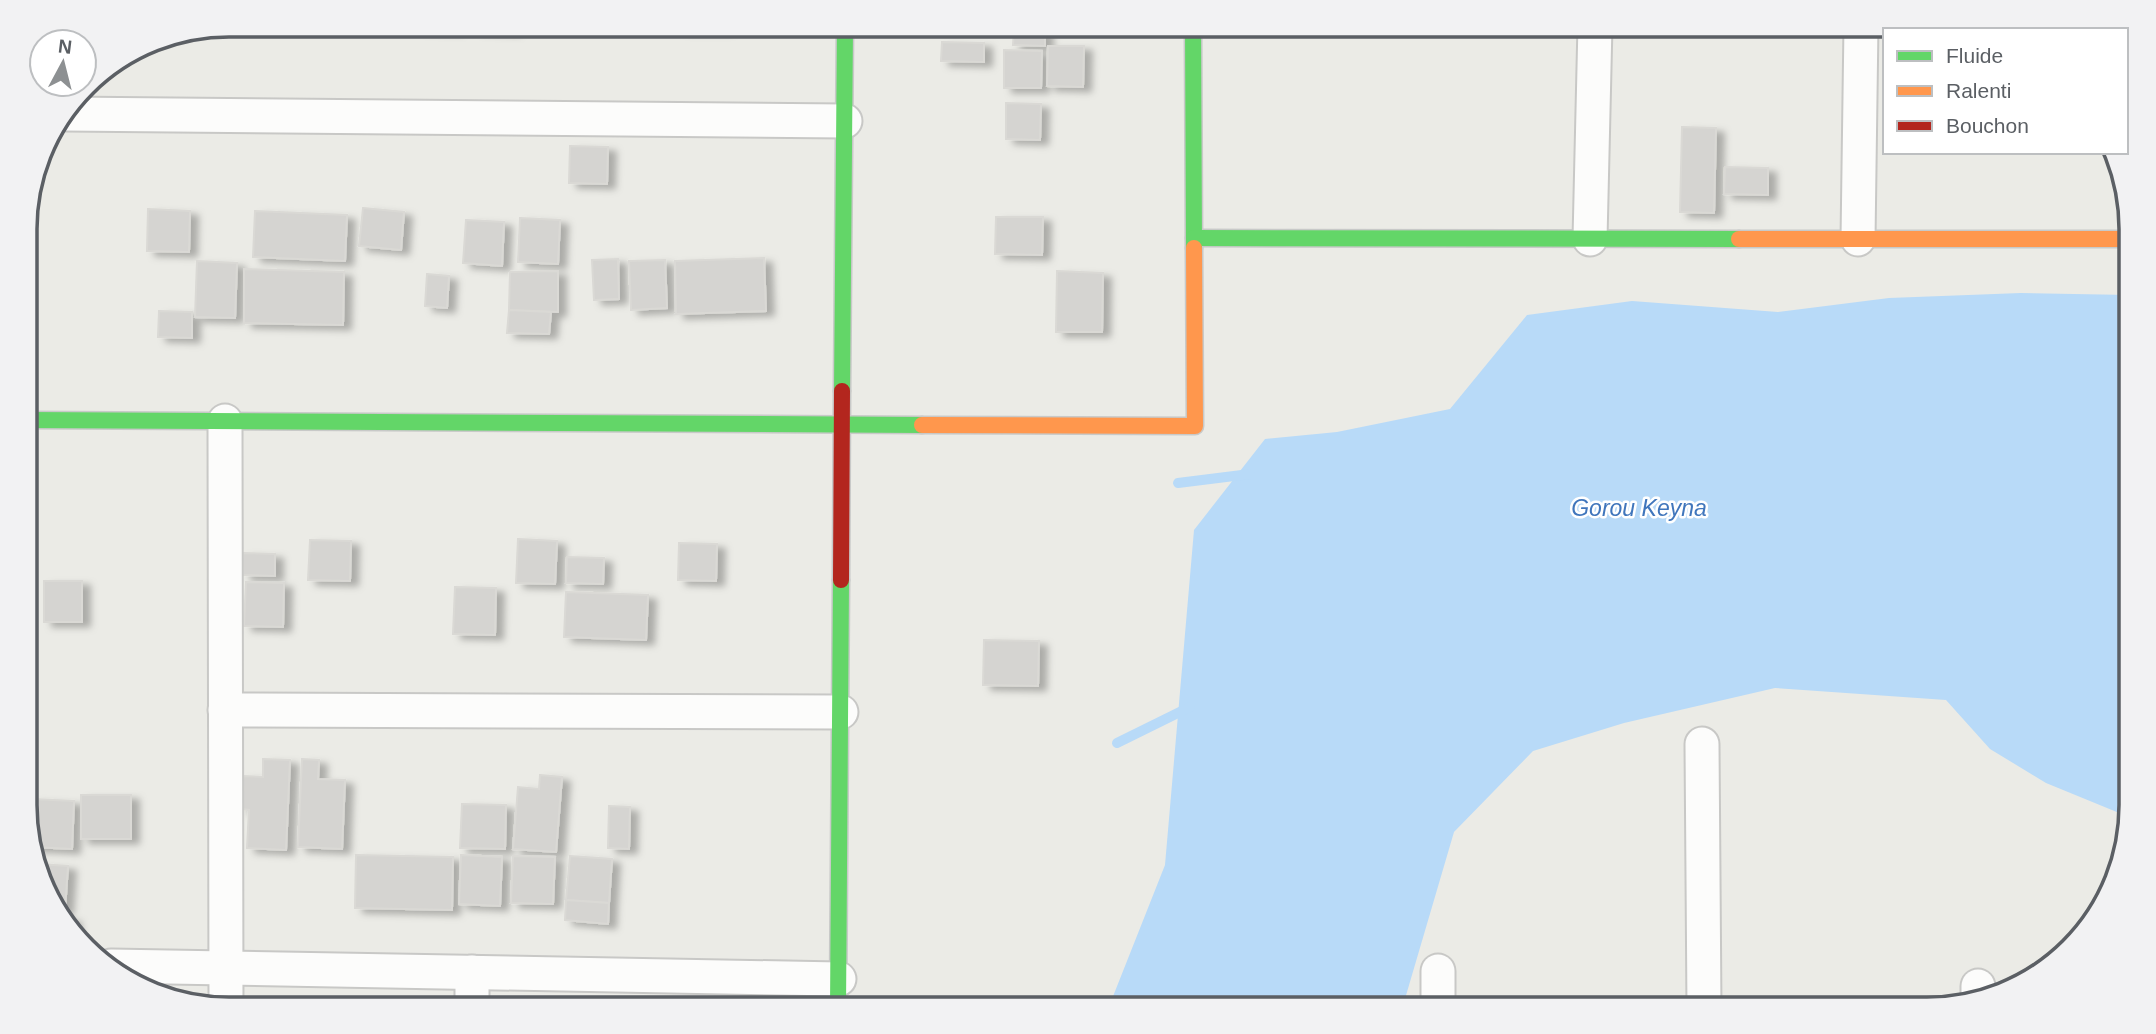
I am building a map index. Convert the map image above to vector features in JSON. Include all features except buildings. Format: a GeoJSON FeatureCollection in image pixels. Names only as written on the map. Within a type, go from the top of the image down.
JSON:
{"type":"FeatureCollection","features":[{"type":"Feature","properties":{"kind":"street"},"geometry":{"type":"LineString","coordinates":[[124,966],[472,972],[839,994],[845,37]]}},
{"type":"Feature","properties":{"kind":"street"},"geometry":{"type":"LineString","coordinates":[[37,420],[1195,426],[1193,37]]}},
{"type":"Feature","properties":{"kind":"street"},"geometry":{"type":"LineString","coordinates":[[1590,239],[1595,37]]}},
{"type":"Feature","properties":{"kind":"street"},"geometry":{"type":"LineString","coordinates":[[1858,239],[1861,37]]}},
{"type":"Feature","properties":{"kind":"street"},"geometry":{"type":"LineString","coordinates":[[75,114],[845,121]]}},
{"type":"Feature","properties":{"kind":"street"},"geometry":{"type":"LineString","coordinates":[[1194,238],[2119,239]]}},
{"type":"Feature","properties":{"kind":"street"},"geometry":{"type":"LineString","coordinates":[[225,421],[226,997]]}},
{"type":"Feature","properties":{"kind":"street"},"geometry":{"type":"LineString","coordinates":[[225,710],[841,712]]}},
{"type":"Feature","properties":{"kind":"street"},"geometry":{"type":"LineString","coordinates":[[1702,744],[1703,997]]}},
{"type":"Feature","properties":{"kind":"street"},"geometry":{"type":"LineString","coordinates":[[1438,971],[1438,997]]}},
{"type":"Feature","properties":{"kind":"street"},"geometry":{"type":"LineString","coordinates":[[472,972],[472,997]]}},
{"type":"Feature","properties":{"kind":"water","name":"Gorou Keyna"},"geometry":{"type":"Polygon","coordinates":[[[2021,293],[2119,295],[2119,813],[2046,783],[1990,749],[1946,700],[1775,688],[1624,723],[1533,751],[1454,832],[1406,997],[1113,997],[1165,865],[1194,530],[1265,439],[1337,432],[1450,409],[1527,315],[1632,301],[1778,312],[1889,298],[2021,293]]]}},
{"type":"Feature","properties":{"kind":"waterway"},"geometry":{"type":"LineString","coordinates":[[1178,483],[1250,474]]}},
{"type":"Feature","properties":{"kind":"waterway"},"geometry":{"type":"LineString","coordinates":[[1117,743],[1190,707]]}},
{"type":"Feature","properties":{"kind":"traffic: fast"},"geometry":{"type":"LineString","coordinates":[[842,391],[845,37]]}},
{"type":"Feature","properties":{"kind":"traffic: fast"},"geometry":{"type":"LineString","coordinates":[[1193,37],[1194,248]]}},
{"type":"Feature","properties":{"kind":"traffic: fast"},"geometry":{"type":"LineString","coordinates":[[1194,238],[1739,239]]}},
{"type":"Feature","properties":{"kind":"traffic: fast"},"geometry":{"type":"LineString","coordinates":[[37,420],[922,425]]}},
{"type":"Feature","properties":{"kind":"traffic: fast"},"geometry":{"type":"LineString","coordinates":[[838,997],[841,580]]}},
{"type":"Feature","properties":{"kind":"traffic: slow"},"geometry":{"type":"LineString","coordinates":[[1739,239],[2119,239]]}},
{"type":"Feature","properties":{"kind":"traffic: slow"},"geometry":{"type":"LineString","coordinates":[[922,425],[1195,426],[1194,248]]}},
{"type":"Feature","properties":{"kind":"traffic: jam"},"geometry":{"type":"LineString","coordinates":[[841,580],[842,391]]}}]}
